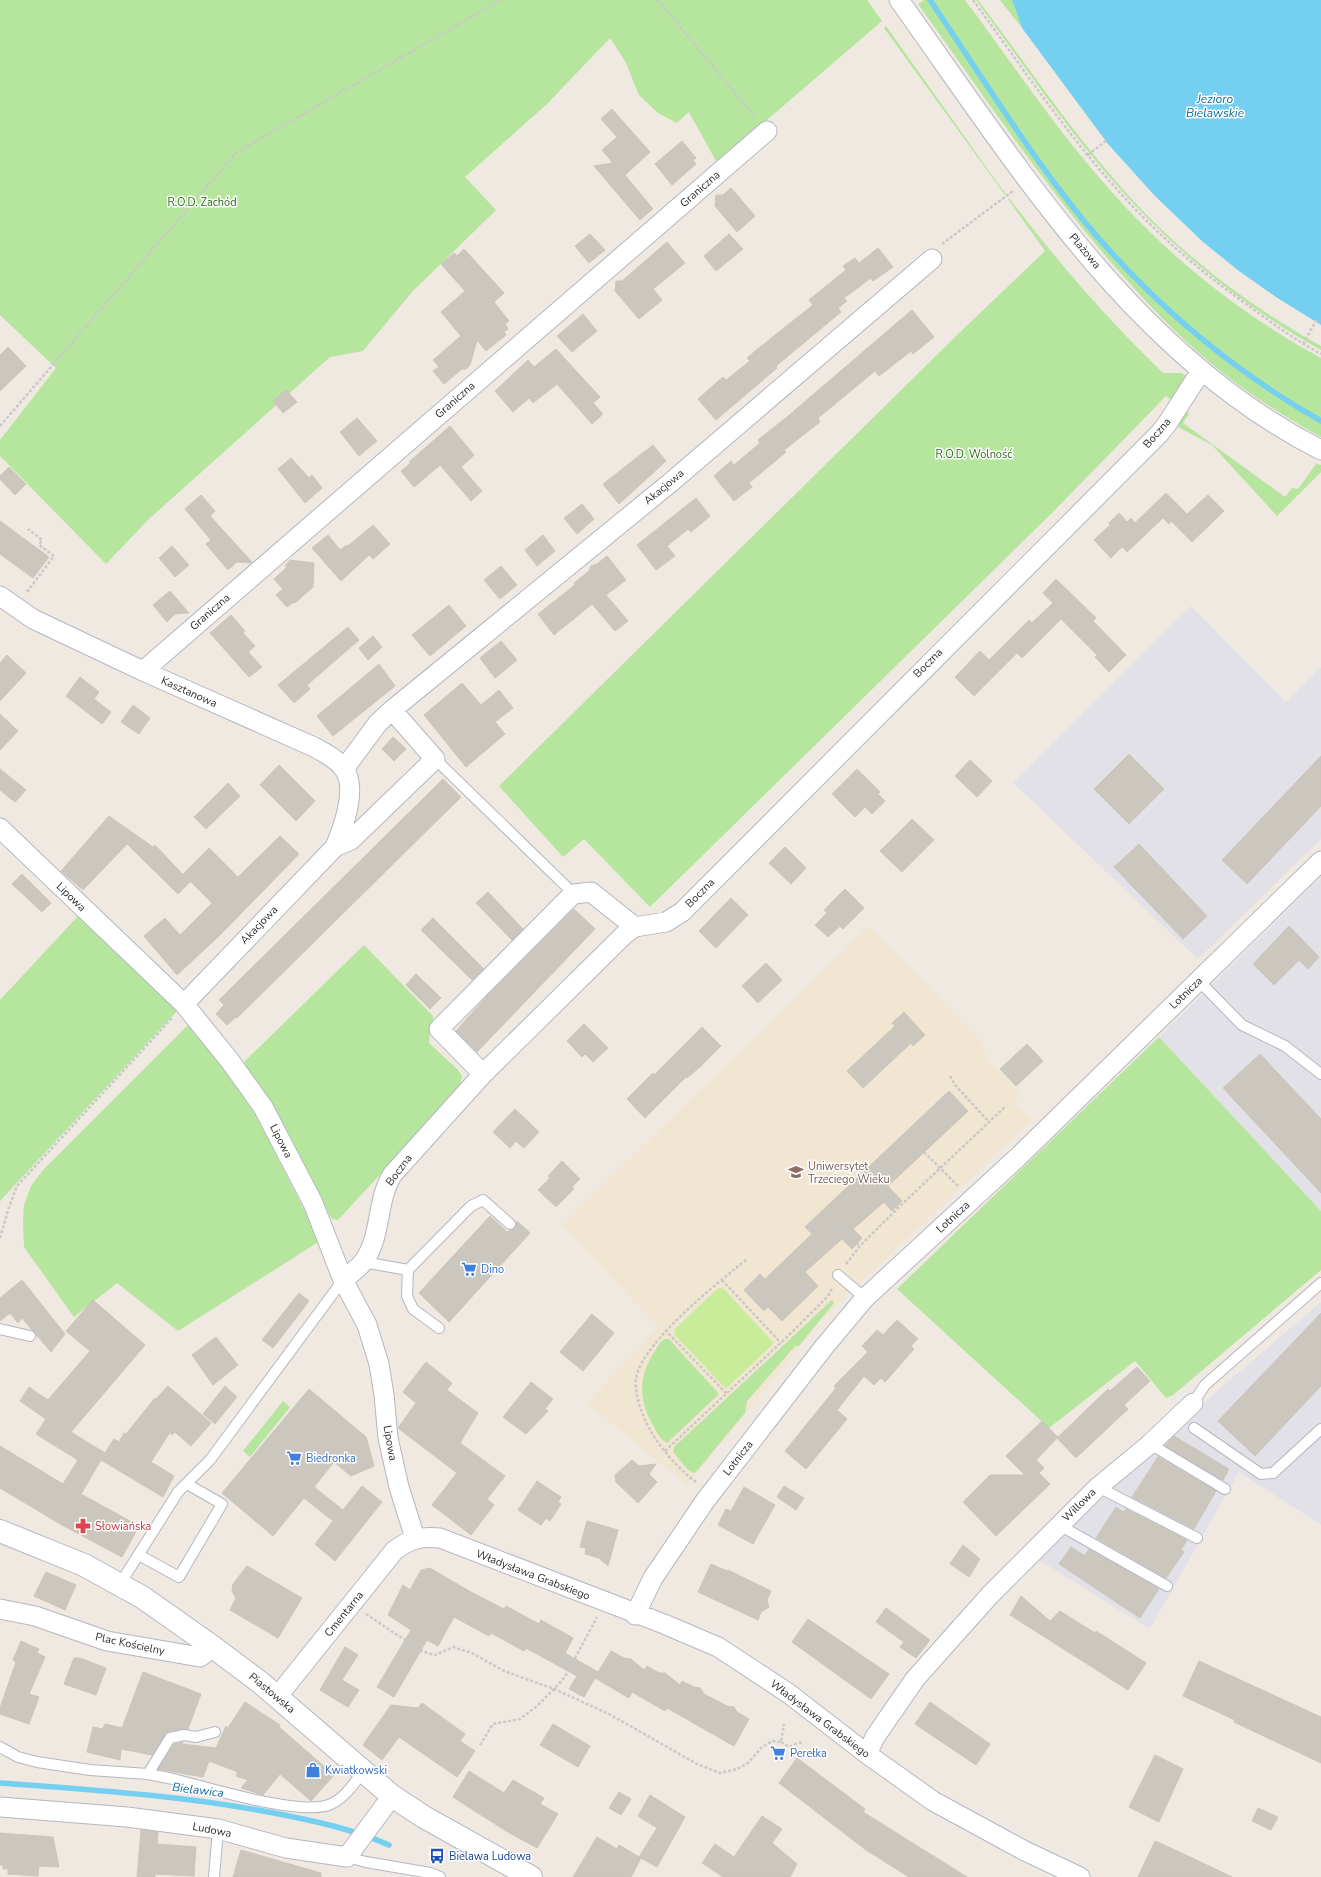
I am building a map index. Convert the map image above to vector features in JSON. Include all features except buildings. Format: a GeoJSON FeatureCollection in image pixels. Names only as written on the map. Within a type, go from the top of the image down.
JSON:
{"type":"FeatureCollection","features":[{"type":"Feature","properties":{"kind":"main road","name":"Piastowska"},"geometry":{"type":"LineString","coordinates":[[0,1531],[67,1558],[120,1584],[148,1601],[213,1646],[277,1697],[392,1796],[424,1817],[531,1877]]}},
{"type":"Feature","properties":{"kind":"street","name":"Plażowa"},"geometry":{"type":"LineString","coordinates":[[899,0],[1021,171],[1073,237],[1146,319],[1201,371],[1263,417],[1321,450]]}},
{"type":"Feature","properties":{"kind":"street","name":"Graniczna"},"geometry":{"type":"LineString","coordinates":[[143,671],[767,130]]}},
{"type":"Feature","properties":{"kind":"street","name":"Akacjowa"},"geometry":{"type":"LineString","coordinates":[[184,1004],[335,847],[343,828],[348,807],[349,790],[344,769],[378,723],[670,483],[932,259]]}},
{"type":"Feature","properties":{"kind":"street","name":"Boczna"},"geometry":{"type":"LineString","coordinates":[[343,1280],[363,1262],[373,1244],[383,1194],[392,1175],[483,1074],[616,942],[635,927],[666,922],[682,912],[1158,434],[1167,424],[1201,371]]}},
{"type":"Feature","properties":{"kind":"street","name":"Kasztanowa"},"geometry":{"type":"LineString","coordinates":[[9,603],[33,619],[143,671],[314,747],[331,756],[344,769]]}},
{"type":"Feature","properties":{"kind":"street"},"geometry":{"type":"LineString","coordinates":[[392,710],[435,759]]}},
{"type":"Feature","properties":{"kind":"street","name":"Akacjowa"},"geometry":{"type":"LineString","coordinates":[[335,847],[351,840],[435,759]]}},
{"type":"Feature","properties":{"kind":"street","name":"Lipowa"},"geometry":{"type":"LineString","coordinates":[[0,828],[184,1004],[230,1061],[263,1107],[312,1203],[343,1280],[367,1325],[379,1364],[384,1395],[388,1438],[399,1487],[415,1538]]}},
{"type":"Feature","properties":{"kind":"street","name":"Lotnicza"},"geometry":{"type":"LineString","coordinates":[[635,1614],[653,1578],[705,1501],[824,1347],[865,1298],[1018,1157],[1321,862]]}},
{"type":"Feature","properties":{"kind":"street"},"geometry":{"type":"LineString","coordinates":[[483,1074],[439,1029],[574,894],[591,892],[635,927]]}},
{"type":"Feature","properties":{"kind":"street","name":"Willowa"},"geometry":{"type":"LineString","coordinates":[[867,1754],[875,1737],[915,1679],[990,1595],[1098,1486],[1150,1444],[1193,1403]]}},
{"type":"Feature","properties":{"kind":"street","name":"Władysława Grabskiego"},"geometry":{"type":"LineString","coordinates":[[415,1538],[425,1537],[446,1541],[664,1624],[718,1648],[788,1693],[867,1754],[933,1801],[1025,1851],[1080,1877]]}},
{"type":"Feature","properties":{"kind":"street","name":"Cmentarna"},"geometry":{"type":"LineString","coordinates":[[277,1697],[394,1551],[403,1544],[415,1538]]}},
{"type":"Feature","properties":{"kind":"street","name":"Plac Kościelny"},"geometry":{"type":"LineString","coordinates":[[0,1609],[35,1616],[107,1642],[200,1657],[213,1646]]}},
{"type":"Feature","properties":{"kind":"street"},"geometry":{"type":"LineString","coordinates":[[347,1857],[358,1841],[373,1824],[392,1796]]}},
{"type":"Feature","properties":{"kind":"street","name":"Ludowa"},"geometry":{"type":"LineString","coordinates":[[0,1807],[127,1817],[218,1829],[286,1848],[347,1857]]}},
{"type":"Feature","properties":{"kind":"lane"},"geometry":{"type":"LineString","coordinates":[[435,759],[574,894]]}},
{"type":"Feature","properties":{"kind":"lane"},"geometry":{"type":"LineString","coordinates":[[1198,981],[1242,1025],[1285,1046],[1321,1074]]}},
{"type":"Feature","properties":{"kind":"lane"},"geometry":{"type":"LineString","coordinates":[[438,1328],[413,1309],[407,1296],[408,1270],[471,1206],[483,1200],[510,1224]]}},
{"type":"Feature","properties":{"kind":"lane"},"geometry":{"type":"LineString","coordinates":[[363,1262],[408,1270]]}},
{"type":"Feature","properties":{"kind":"lane"},"geometry":{"type":"LineString","coordinates":[[838,1275],[865,1298]]}},
{"type":"Feature","properties":{"kind":"lane"},"geometry":{"type":"LineString","coordinates":[[120,1584],[178,1492],[210,1460],[343,1280]]}},
{"type":"Feature","properties":{"kind":"lane","name":"Willowa"},"geometry":{"type":"LineString","coordinates":[[1193,1403],[1205,1386],[1321,1283]]}},
{"type":"Feature","properties":{"kind":"lane"},"geometry":{"type":"LineString","coordinates":[[0,1329],[30,1336]]}},
{"type":"Feature","properties":{"kind":"lane"},"geometry":{"type":"LineString","coordinates":[[1194,1428],[1261,1474],[1273,1473],[1321,1429]]}},
{"type":"Feature","properties":{"kind":"lane"},"geometry":{"type":"LineString","coordinates":[[1150,1444],[1225,1489]]}},
{"type":"Feature","properties":{"kind":"lane"},"geometry":{"type":"LineString","coordinates":[[139,1555],[179,1577],[222,1504],[187,1484]]}},
{"type":"Feature","properties":{"kind":"lane"},"geometry":{"type":"LineString","coordinates":[[1098,1486],[1197,1538]]}},
{"type":"Feature","properties":{"kind":"lane"},"geometry":{"type":"LineString","coordinates":[[1059,1525],[1167,1586]]}},
{"type":"Feature","properties":{"kind":"lane"},"geometry":{"type":"LineString","coordinates":[[148,1774],[170,1738],[184,1735],[196,1737],[215,1732]]}},
{"type":"Feature","properties":{"kind":"lane"},"geometry":{"type":"LineString","coordinates":[[0,1747],[18,1757],[37,1762],[90,1770],[148,1774],[223,1793],[310,1808],[330,1805],[338,1800],[363,1772]]}},
{"type":"Feature","properties":{"kind":"lane"},"geometry":{"type":"LineString","coordinates":[[214,1877],[218,1829]]}},
{"type":"Feature","properties":{"kind":"lane"},"geometry":{"type":"LineString","coordinates":[[347,1857],[366,1862],[430,1873],[440,1877]]}},
{"type":"Feature","properties":{"kind":"path"},"geometry":{"type":"LineString","coordinates":[[0,426],[236,153],[501,0]]}},
{"type":"Feature","properties":{"kind":"path"},"geometry":{"type":"LineString","coordinates":[[658,0],[767,130]]}},
{"type":"Feature","properties":{"kind":"path"},"geometry":{"type":"LineString","coordinates":[[972,0],[1088,155],[1138,212],[1185,257],[1266,320],[1321,354]]}},
{"type":"Feature","properties":{"kind":"path"},"geometry":{"type":"LineString","coordinates":[[1088,155],[1108,139]]}},
{"type":"Feature","properties":{"kind":"path"},"geometry":{"type":"LineString","coordinates":[[932,259],[942,243],[1010,194]]}},
{"type":"Feature","properties":{"kind":"path"},"geometry":{"type":"LineString","coordinates":[[1304,344],[1317,319]]}},
{"type":"Feature","properties":{"kind":"path"},"geometry":{"type":"LineString","coordinates":[[9,603],[54,556],[39,545],[42,540],[28,529]]}},
{"type":"Feature","properties":{"kind":"path"},"geometry":{"type":"LineString","coordinates":[[0,1238],[17,1186],[153,1041],[184,1004]]}},
{"type":"Feature","properties":{"kind":"path"},"geometry":{"type":"LineString","coordinates":[[950,1076],[955,1085],[989,1122]]}},
{"type":"Feature","properties":{"kind":"path"},"geometry":{"type":"LineString","coordinates":[[847,1262],[860,1246],[898,1208],[940,1170],[1006,1106]]}},
{"type":"Feature","properties":{"kind":"path"},"geometry":{"type":"LineString","coordinates":[[924,1152],[940,1170],[963,1191]]}},
{"type":"Feature","properties":{"kind":"path"},"geometry":{"type":"LineString","coordinates":[[883,1190],[898,1208]]}},
{"type":"Feature","properties":{"kind":"path"},"geometry":{"type":"LineString","coordinates":[[842,1229],[860,1246]]}},
{"type":"Feature","properties":{"kind":"path"},"geometry":{"type":"LineString","coordinates":[[698,1483],[665,1451],[651,1432],[639,1407],[636,1378],[642,1362],[666,1330],[747,1259]]}},
{"type":"Feature","properties":{"kind":"path"},"geometry":{"type":"LineString","coordinates":[[722,1280],[781,1343]]}},
{"type":"Feature","properties":{"kind":"path"},"geometry":{"type":"LineString","coordinates":[[665,1451],[781,1343],[828,1296]]}},
{"type":"Feature","properties":{"kind":"path"},"geometry":{"type":"LineString","coordinates":[[666,1330],[726,1393]]}},
{"type":"Feature","properties":{"kind":"path"},"geometry":{"type":"LineString","coordinates":[[480,1745],[493,1724],[520,1719],[537,1706],[565,1677],[604,1602]]}},
{"type":"Feature","properties":{"kind":"path"},"geometry":{"type":"LineString","coordinates":[[360,1610],[421,1650],[435,1655],[453,1647],[472,1653],[504,1671],[554,1689],[609,1714],[697,1764],[720,1773],[737,1769],[748,1763],[762,1747],[772,1741],[781,1742],[789,1747],[803,1742]]}},
{"type":"Feature","properties":{"kind":"path"},"geometry":{"type":"LineString","coordinates":[[781,1742],[784,1724]]}},
{"type":"Feature","properties":{"kind":"shaded area"},"geometry":{"type":"Polygon","coordinates":[[[1191,606],[1286,702],[1321,667],[1321,839],[1198,959],[1013,783],[1191,606]]]}},
{"type":"Feature","properties":{"kind":"shaded area"},"geometry":{"type":"Polygon","coordinates":[[[1321,877],[1321,1211],[1159,1037],[1321,877]]]}},
{"type":"Feature","properties":{"kind":"shaded area","name":"Uniwersytet Trzeciego Wieku"},"geometry":{"type":"Polygon","coordinates":[[[869,926],[981,1041],[988,1060],[1021,1094],[1014,1102],[1032,1120],[822,1319],[687,1485],[587,1403],[659,1327],[562,1225],[869,926]]]}},
{"type":"Feature","properties":{"kind":"shaded area"},"geometry":{"type":"Polygon","coordinates":[[[1321,1302],[1321,1525],[1239,1472],[1150,1629],[1039,1560],[1173,1429],[1321,1302]]]}},
{"type":"Feature","properties":{"kind":"green space","name":"R.O.D. Zachód"},"geometry":{"type":"Polygon","coordinates":[[[0,0],[867,0],[882,21],[717,163],[689,112],[677,123],[658,113],[639,95],[625,61],[610,38],[547,104],[465,177],[496,210],[412,292],[363,351],[330,357],[149,519],[106,564],[0,456],[0,440],[56,368],[0,315],[0,0]]]}},
{"type":"Feature","properties":{"kind":"green space"},"geometry":{"type":"Polygon","coordinates":[[[924,0],[965,0],[1072,145],[1134,216],[1208,284],[1263,323],[1321,358],[1321,437],[1268,405],[1218,369],[1175,331],[1135,289],[1109,260],[1059,198],[1011,134],[918,4],[924,0]]]}},
{"type":"Feature","properties":{"kind":"green space"},"geometry":{"type":"Polygon","coordinates":[[[976,0],[978,0],[1088,148],[1148,216],[1170,238],[1218,278],[1268,314],[1321,346],[1321,350],[1264,315],[1236,295],[1184,253],[1159,230],[1113,181],[1077,137],[976,0]]]}},
{"type":"Feature","properties":{"kind":"green space"},"geometry":{"type":"Polygon","coordinates":[[[1000,0],[1012,0],[1022,28],[1000,0]]]}},
{"type":"Feature","properties":{"kind":"green space"},"geometry":{"type":"Polygon","coordinates":[[[886,26],[1006,194],[1005,195],[884,28],[886,26]]]}},
{"type":"Feature","properties":{"kind":"green space","name":"R.O.D. Wolność"},"geometry":{"type":"Polygon","coordinates":[[[1009,198],[1045,244],[1142,353],[1163,373],[1181,373],[1187,376],[1173,401],[1166,396],[1053,512],[650,907],[584,839],[563,857],[499,786],[953,339],[1045,251],[1008,199],[1009,198]]]}},
{"type":"Feature","properties":{"kind":"green space"},"geometry":{"type":"Polygon","coordinates":[[[1185,410],[1189,414],[1183,423],[1285,497],[1292,488],[1298,489],[1316,464],[1321,465],[1321,472],[1277,516],[1212,445],[1178,427],[1185,410]]]}},
{"type":"Feature","properties":{"kind":"green space"},"geometry":{"type":"Polygon","coordinates":[[[78,916],[178,1010],[0,1201],[0,1000],[78,916]]]}},
{"type":"Feature","properties":{"kind":"green space"},"geometry":{"type":"Polygon","coordinates":[[[364,945],[433,1016],[429,1043],[458,1070],[462,1076],[459,1089],[338,1220],[332,1219],[244,1062],[364,945]]]}},
{"type":"Feature","properties":{"kind":"green space"},"geometry":{"type":"Polygon","coordinates":[[[190,1023],[251,1106],[320,1241],[178,1331],[117,1283],[74,1317],[24,1247],[24,1205],[31,1186],[43,1170],[190,1023]]]}},
{"type":"Feature","properties":{"kind":"green space"},"geometry":{"type":"Polygon","coordinates":[[[1159,1037],[1321,1211],[1321,1270],[1173,1395],[1166,1398],[1135,1361],[1049,1428],[897,1289],[1159,1037]]]}},
{"type":"Feature","properties":{"kind":"green space"},"geometry":{"type":"Polygon","coordinates":[[[718,1288],[724,1289],[774,1343],[727,1388],[723,1386],[674,1334],[675,1329],[718,1288]]]}},
{"type":"Feature","properties":{"kind":"green space"},"geometry":{"type":"Polygon","coordinates":[[[832,1300],[834,1303],[798,1347],[796,1345],[747,1401],[745,1413],[695,1473],[688,1470],[673,1452],[674,1447],[832,1300]]]}},
{"type":"Feature","properties":{"kind":"green space"},"geometry":{"type":"Polygon","coordinates":[[[665,1339],[669,1339],[719,1394],[667,1443],[656,1432],[649,1417],[645,1408],[642,1388],[645,1369],[649,1360],[659,1344],[665,1339]]]}},
{"type":"Feature","properties":{"kind":"green space"},"geometry":{"type":"Polygon","coordinates":[[[283,1401],[290,1407],[250,1457],[243,1451],[283,1401]]]}},
{"type":"Feature","properties":{"kind":"water","name":"Jezioro Bielawskie"},"geometry":{"type":"Polygon","coordinates":[[[1012,0],[1321,0],[1321,325],[1276,297],[1239,271],[1203,242],[1154,195],[1108,144],[1022,28],[1012,0]]]}},
{"type":"Feature","properties":{"kind":"waterway"},"geometry":{"type":"LineString","coordinates":[[930,0],[1004,112],[1043,167],[1084,221],[1136,279],[1164,306],[1224,356],[1287,401],[1321,421]]}},
{"type":"Feature","properties":{"kind":"waterway","name":"Bielawica"},"geometry":{"type":"LineString","coordinates":[[0,1783],[142,1794],[249,1808],[337,1827],[389,1845]]}},
{"type":"Feature","properties":{"kind":"place","name":"Uniwersytet Trzeciego Wieku"},"geometry":{"type":"Point","coordinates":[796,1172]}},
{"type":"Feature","properties":{"kind":"place","name":"Dino"},"geometry":{"type":"Point","coordinates":[469,1269]}},
{"type":"Feature","properties":{"kind":"place","name":"Biedronka"},"geometry":{"type":"Point","coordinates":[294,1458]}},
{"type":"Feature","properties":{"kind":"place","name":"Słowiańska"},"geometry":{"type":"Point","coordinates":[83,1526]}},
{"type":"Feature","properties":{"kind":"place","name":"Perełka"},"geometry":{"type":"Point","coordinates":[778,1753]}},
{"type":"Feature","properties":{"kind":"place","name":"Kwiatkowski"},"geometry":{"type":"Point","coordinates":[313,1770]}},
{"type":"Feature","properties":{"kind":"place","name":"Bielawa Ludowa"},"geometry":{"type":"Point","coordinates":[437,1856]}}]}
